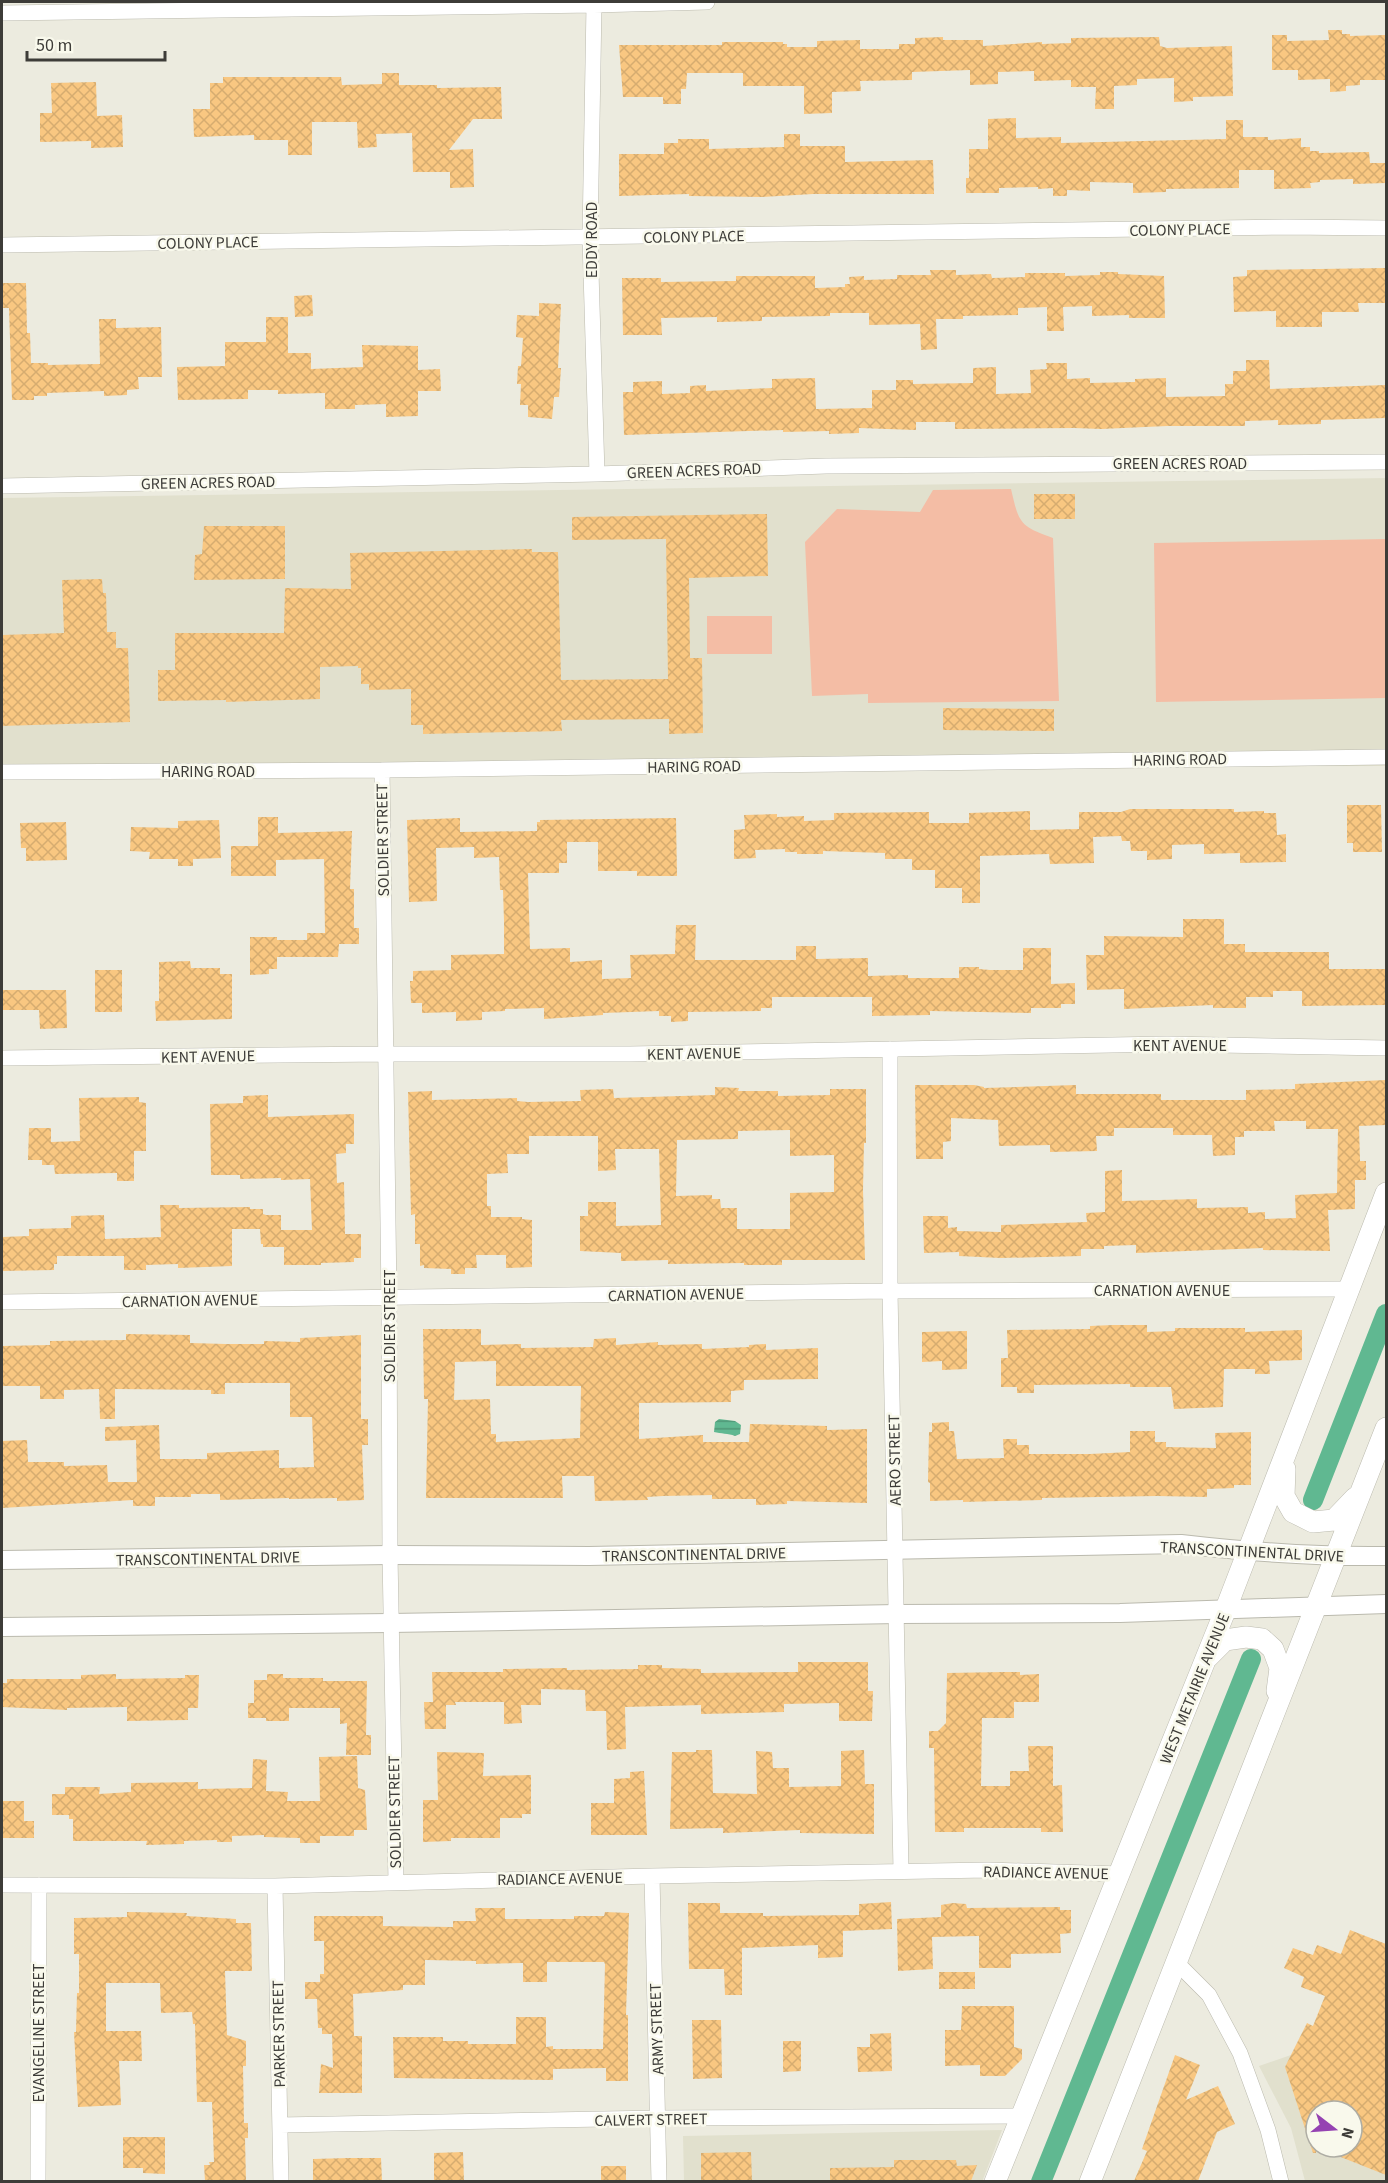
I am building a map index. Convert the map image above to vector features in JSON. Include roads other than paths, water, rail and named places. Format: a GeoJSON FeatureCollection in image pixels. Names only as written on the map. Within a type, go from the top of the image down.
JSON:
{"type":"FeatureCollection","features":[{"type":"Feature","properties":{"kind":"main road","name":"WEST METAIRIE AVENUE"},"geometry":{"type":"LineString","coordinates":[[995,2181],[1225,1611],[1386,1193]]}},
{"type":"Feature","properties":{"kind":"main road"},"geometry":{"type":"LineString","coordinates":[[1090,2181],[1386,1428]]}},
{"type":"Feature","properties":{"kind":"main road"},"geometry":{"type":"LineString","coordinates":[[1285,1457],[1284,1496],[1293,1512],[1313,1522],[1334,1520],[1349,1506],[1364,1486]]}},
{"type":"Feature","properties":{"kind":"main road"},"geometry":{"type":"LineString","coordinates":[[1204,1660],[1225,1640],[1246,1637],[1262,1639],[1273,1650],[1280,1668],[1275,1713]]}},
{"type":"Feature","properties":{"kind":"street"},"geometry":{"type":"LineString","coordinates":[[2,13],[706,2]]}},
{"type":"Feature","properties":{"kind":"street","name":"EDDY ROAD"},"geometry":{"type":"LineString","coordinates":[[594,5],[590,238],[597,474]]}},
{"type":"Feature","properties":{"kind":"street","name":"COLONY PLACE"},"geometry":{"type":"LineString","coordinates":[[2,245],[1285,227],[1386,228]]}},
{"type":"Feature","properties":{"kind":"street","name":"GREEN ACRES ROAD"},"geometry":{"type":"LineString","coordinates":[[2,486],[597,474],[826,466],[1386,462]]}},
{"type":"Feature","properties":{"kind":"street","name":"HARING ROAD"},"geometry":{"type":"LineString","coordinates":[[2,772],[382,770],[1386,757]]}},
{"type":"Feature","properties":{"kind":"street","name":"SOLDIER STREET"},"geometry":{"type":"LineString","coordinates":[[382,770],[390,1555],[396,1882]]}},
{"type":"Feature","properties":{"kind":"street","name":"KENT AVENUE"},"geometry":{"type":"LineString","coordinates":[[2,1058],[630,1054],[1167,1044],[1386,1048]]}},
{"type":"Feature","properties":{"kind":"street","name":"AERO STREET"},"geometry":{"type":"LineString","coordinates":[[890,1049],[891,1291],[901,1871]]}},
{"type":"Feature","properties":{"kind":"street","name":"CARNATION AVENUE"},"geometry":{"type":"LineString","coordinates":[[2,1302],[891,1291],[1350,1289]]}},
{"type":"Feature","properties":{"kind":"street","name":"TRANSCONTINENTAL DRIVE"},"geometry":{"type":"LineString","coordinates":[[2,1560],[390,1555],[589,1556],[1181,1544],[1336,1557],[1386,1556]]}},
{"type":"Feature","properties":{"kind":"street"},"geometry":{"type":"LineString","coordinates":[[2,1627],[1225,1611],[1386,1604]]}},
{"type":"Feature","properties":{"kind":"street","name":"RADIANCE AVENUE"},"geometry":{"type":"LineString","coordinates":[[2,1885],[274,1886],[988,1870],[1119,1874]]}},
{"type":"Feature","properties":{"kind":"street","name":"ARMY STREET"},"geometry":{"type":"LineString","coordinates":[[652,1876],[659,2181]]}},
{"type":"Feature","properties":{"kind":"street","name":"EVANGELINE STREET"},"geometry":{"type":"LineString","coordinates":[[38,2181],[39,1885]]}},
{"type":"Feature","properties":{"kind":"street","name":"PARKER STREET"},"geometry":{"type":"LineString","coordinates":[[274,1886],[280,2181]]}},
{"type":"Feature","properties":{"kind":"street"},"geometry":{"type":"LineString","coordinates":[[1176,1962],[1209,1995],[1240,2053],[1268,2130],[1281,2181]]}},
{"type":"Feature","properties":{"kind":"street","name":"CALVERT STREET"},"geometry":{"type":"LineString","coordinates":[[280,2125],[658,2118],[1021,2116]]}},
{"type":"Feature","properties":{"kind":"waterway"},"geometry":{"type":"LineString","coordinates":[[1313,1500],[1386,1314]]}},
{"type":"Feature","properties":{"kind":"waterway"},"geometry":{"type":"LineString","coordinates":[[1041,2182],[1251,1659]]}}]}
